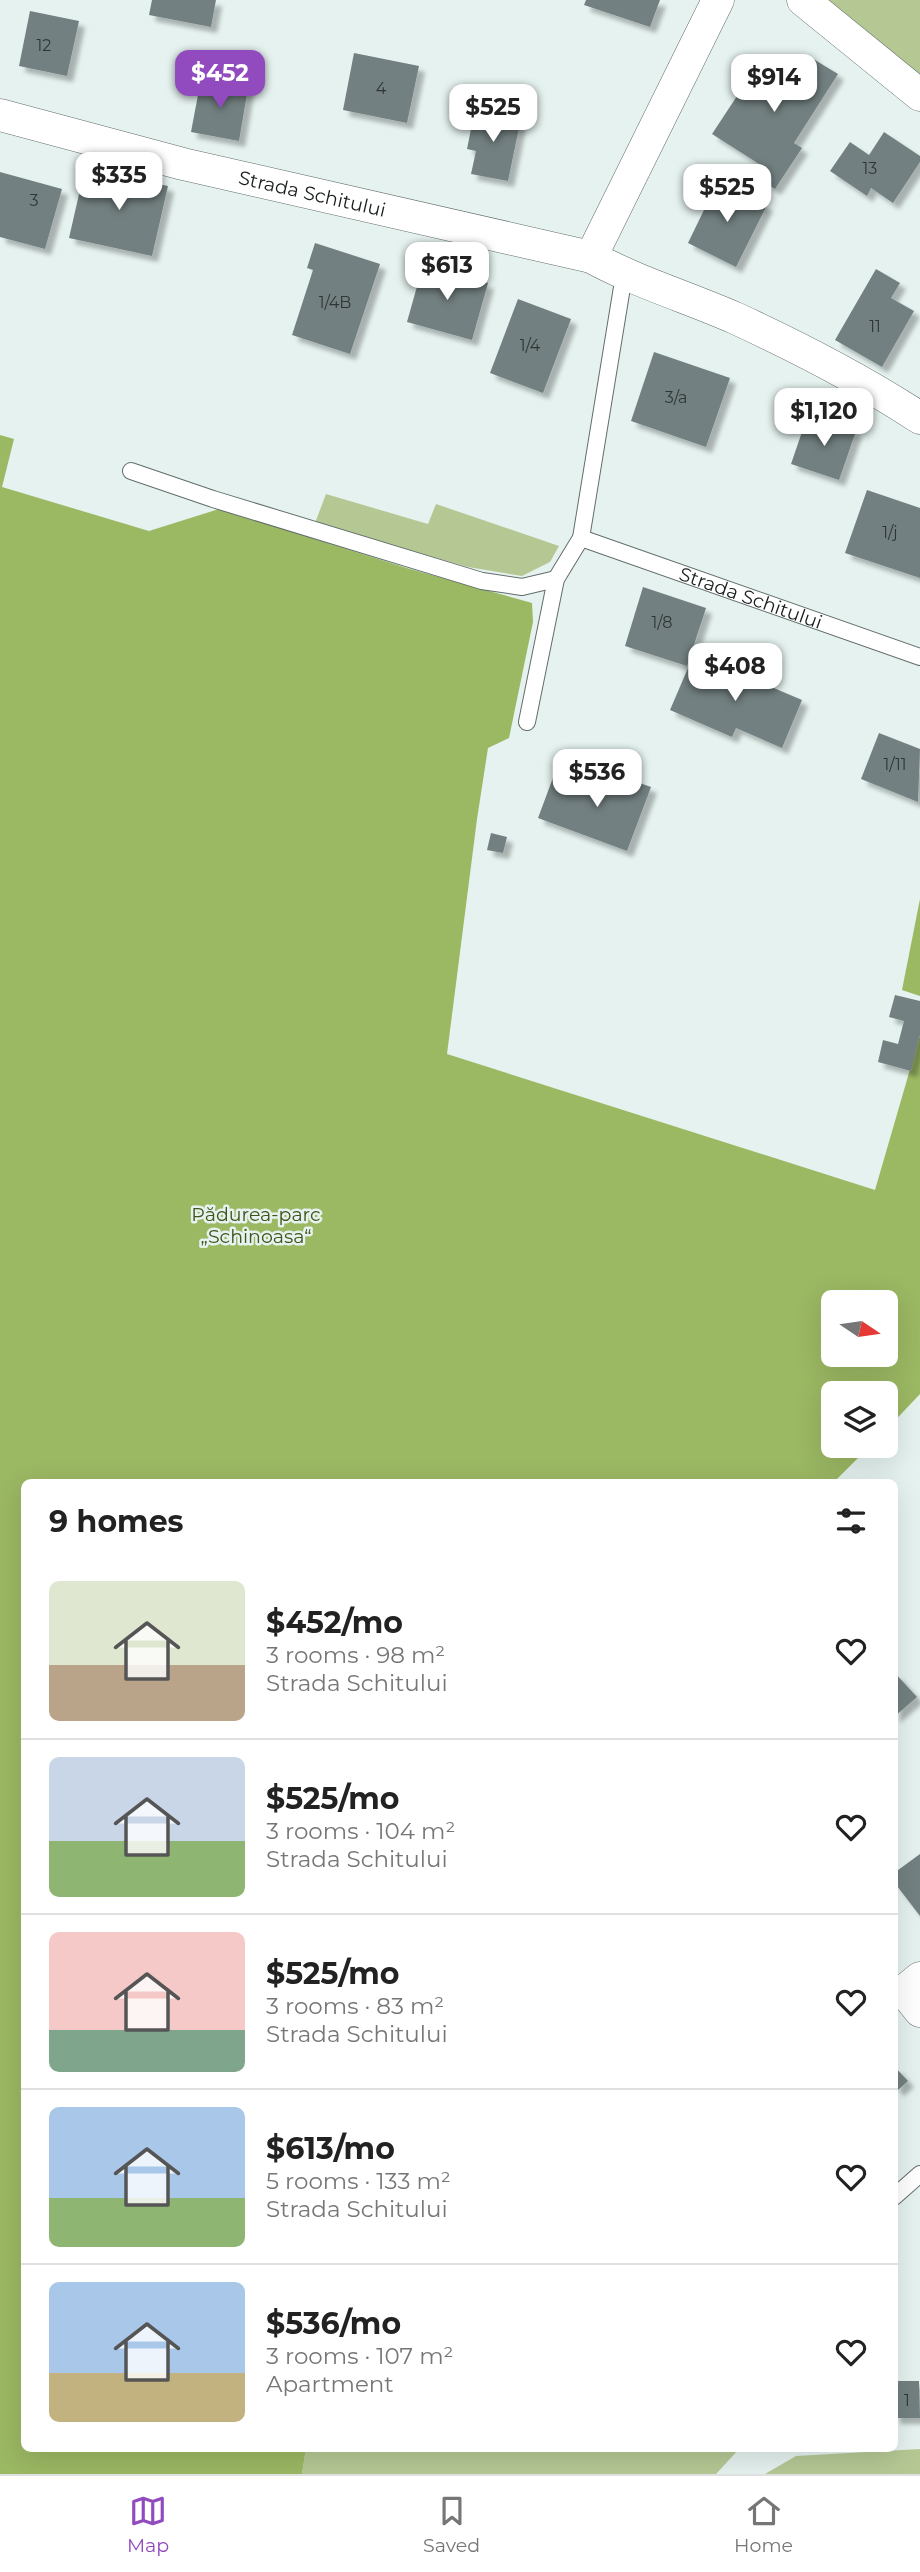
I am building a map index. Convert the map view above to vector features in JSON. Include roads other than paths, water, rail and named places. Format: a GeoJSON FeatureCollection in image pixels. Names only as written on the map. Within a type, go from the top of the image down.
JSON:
{"type":"FeatureCollection","features":[{"type":"Feature","properties":{"kind":"street"},"geometry":{"type":"LineString","coordinates":[[591,257],[718,0]]}},
{"type":"Feature","properties":{"kind":"street"},"geometry":{"type":"LineString","coordinates":[[803,0],[920,95]]}},
{"type":"Feature","properties":{"kind":"street","name":"Strada Schitului"},"geometry":{"type":"LineString","coordinates":[[0,115],[183,164],[591,257],[624,275],[734,318],[820,361],[920,418]]}},
{"type":"Feature","properties":{"kind":"lane"},"geometry":{"type":"LineString","coordinates":[[527,722],[556,579],[581,538],[624,275]]}},
{"type":"Feature","properties":{"kind":"lane"},"geometry":{"type":"LineString","coordinates":[[131,471],[226,503],[482,581],[522,587],[556,579]]}},
{"type":"Feature","properties":{"kind":"lane","name":"Strada Schitului"},"geometry":{"type":"LineString","coordinates":[[581,538],[920,657]]}},
{"type":"Feature","properties":{"kind":"lane"},"geometry":{"type":"LineString","coordinates":[[898,2193],[920,2174]]}},
{"type":"Feature","properties":{"kind":"park label","name":"Pădurea-parc „Schinoasa“"},"geometry":{"type":"Point","coordinates":[256,1225]}}]}
